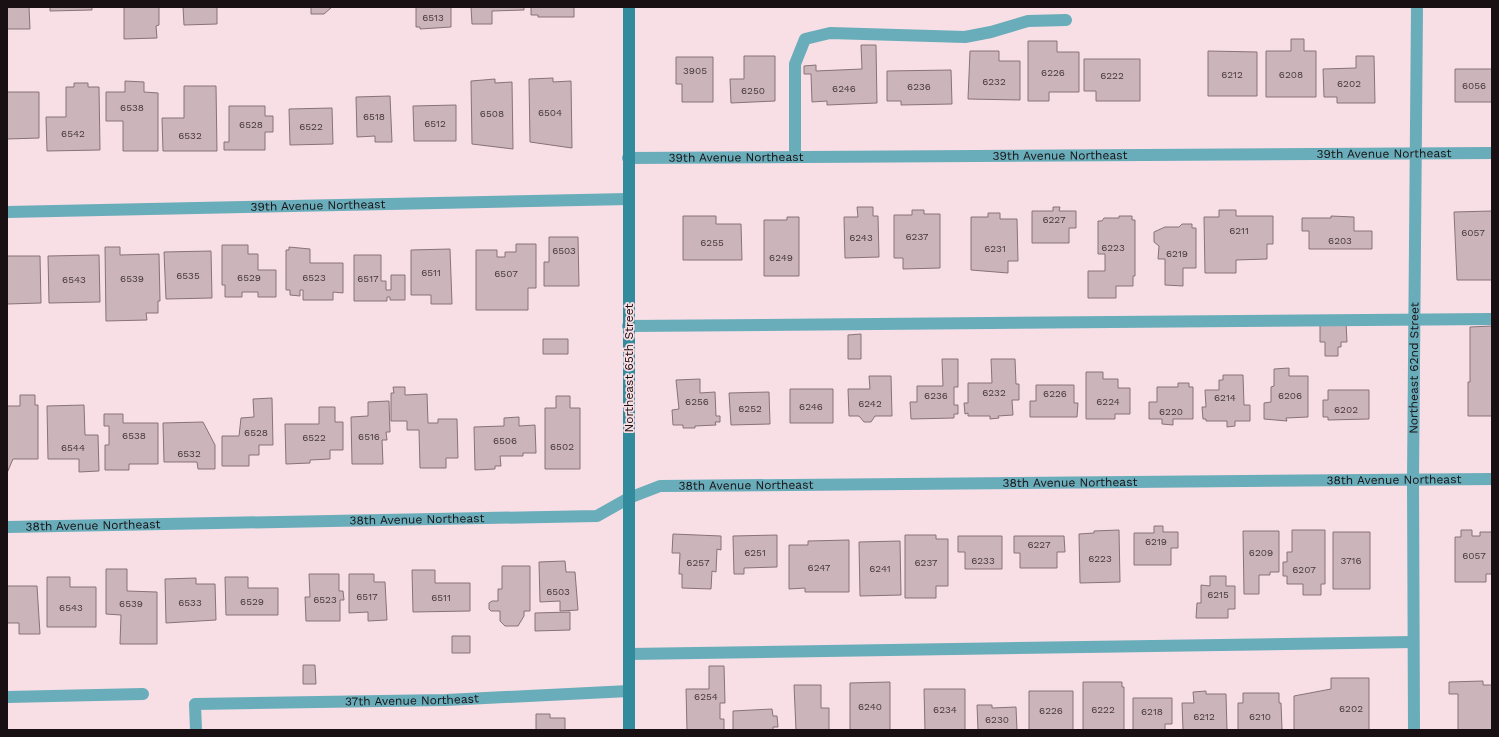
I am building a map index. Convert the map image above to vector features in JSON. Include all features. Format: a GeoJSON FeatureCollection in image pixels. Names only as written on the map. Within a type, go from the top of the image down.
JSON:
{"type":"FeatureCollection","features":[{"type":"Feature","properties":{"kind":"main road","name":"Northeast 65th Street"},"geometry":{"type":"LineString","coordinates":[[629,7],[629,730]]}},
{"type":"Feature","properties":{"kind":"street","name":"Northeast 62nd Street"},"geometry":{"type":"LineString","coordinates":[[1414,730],[1413,480],[1417,7]]}},
{"type":"Feature","properties":{"kind":"street"},"geometry":{"type":"LineString","coordinates":[[795,156],[795,64],[805,39],[830,33],[965,37],[991,32],[1028,21],[1066,20]]}},
{"type":"Feature","properties":{"kind":"street","name":"39th Avenue Northeast"},"geometry":{"type":"LineString","coordinates":[[628,158],[1492,153]]}},
{"type":"Feature","properties":{"kind":"street","name":"39th Avenue Northeast"},"geometry":{"type":"LineString","coordinates":[[7,212],[628,199]]}},
{"type":"Feature","properties":{"kind":"street"},"geometry":{"type":"LineString","coordinates":[[628,326],[1492,319]]}},
{"type":"Feature","properties":{"kind":"street","name":"38th Avenue Northeast"},"geometry":{"type":"LineString","coordinates":[[7,527],[597,516],[629,498],[660,486],[1492,479]]}},
{"type":"Feature","properties":{"kind":"street"},"geometry":{"type":"LineString","coordinates":[[629,654],[1413,642]]}},
{"type":"Feature","properties":{"kind":"street","name":"37th Avenue Northeast"},"geometry":{"type":"LineString","coordinates":[[196,730],[195,704],[446,700],[629,691]]}},
{"type":"Feature","properties":{"kind":"street"},"geometry":{"type":"LineString","coordinates":[[7,697],[143,694]]}},
{"type":"Feature","properties":{"kind":"building"},"geometry":{"type":"Polygon","coordinates":[[[7,7],[29,7],[30,29],[7,29],[7,7]]]}},
{"type":"Feature","properties":{"kind":"building"},"geometry":{"type":"Polygon","coordinates":[[[50,7],[92,7],[92,10],[50,11],[50,7]]]}},
{"type":"Feature","properties":{"kind":"building"},"geometry":{"type":"Polygon","coordinates":[[[124,7],[159,7],[159,25],[156,26],[157,38],[124,39],[124,7]]]}},
{"type":"Feature","properties":{"kind":"building"},"geometry":{"type":"Polygon","coordinates":[[[183,7],[217,7],[217,24],[184,25],[183,7]]]}},
{"type":"Feature","properties":{"kind":"building"},"geometry":{"type":"Polygon","coordinates":[[[311,7],[332,7],[324,14],[311,14],[311,7]]]}},
{"type":"Feature","properties":{"kind":"building"},"geometry":{"type":"Polygon","coordinates":[[[416,7],[451,7],[451,27],[420,29],[420,27],[416,27],[416,7]]]}},
{"type":"Feature","properties":{"kind":"building"},"geometry":{"type":"Polygon","coordinates":[[[471,7],[524,7],[524,10],[492,11],[492,24],[472,24],[471,7]]]}},
{"type":"Feature","properties":{"kind":"building"},"geometry":{"type":"Polygon","coordinates":[[[531,7],[574,7],[574,17],[538,17],[538,15],[531,15],[531,7]]]}},
{"type":"Feature","properties":{"kind":"building"},"geometry":{"type":"Polygon","coordinates":[[[1291,39],[1304,39],[1304,51],[1316,51],[1316,97],[1266,97],[1266,51],[1291,51],[1291,39]]]}},
{"type":"Feature","properties":{"kind":"building"},"geometry":{"type":"Polygon","coordinates":[[[1028,41],[1057,41],[1057,52],[1079,52],[1079,92],[1049,92],[1049,101],[1028,101],[1028,41]]]}},
{"type":"Feature","properties":{"kind":"building"},"geometry":{"type":"Polygon","coordinates":[[[861,45],[876,45],[877,103],[827,105],[827,101],[812,102],[811,74],[804,74],[804,66],[816,65],[816,71],[862,69],[861,45]]]}},
{"type":"Feature","properties":{"kind":"building"},"geometry":{"type":"Polygon","coordinates":[[[970,51],[999,51],[999,61],[1020,61],[1020,100],[968,99],[970,51]]]}},
{"type":"Feature","properties":{"kind":"building"},"geometry":{"type":"Polygon","coordinates":[[[1208,51],[1257,52],[1257,96],[1208,96],[1208,51]]]}},
{"type":"Feature","properties":{"kind":"building"},"geometry":{"type":"Polygon","coordinates":[[[744,56],[775,56],[775,101],[731,103],[730,79],[744,79],[744,56]]]}},
{"type":"Feature","properties":{"kind":"building"},"geometry":{"type":"Polygon","coordinates":[[[1356,56],[1374,56],[1375,103],[1337,103],[1337,97],[1324,97],[1323,69],[1356,68],[1356,56]]]}},
{"type":"Feature","properties":{"kind":"building"},"geometry":{"type":"Polygon","coordinates":[[[676,57],[713,57],[713,102],[682,102],[682,84],[676,84],[676,57]]]}},
{"type":"Feature","properties":{"kind":"building"},"geometry":{"type":"Polygon","coordinates":[[[1084,59],[1140,59],[1140,101],[1096,101],[1096,91],[1084,91],[1084,59]]]}},
{"type":"Feature","properties":{"kind":"building"},"geometry":{"type":"Polygon","coordinates":[[[1455,69],[1492,69],[1492,102],[1455,102],[1455,69]]]}},
{"type":"Feature","properties":{"kind":"building"},"geometry":{"type":"Polygon","coordinates":[[[951,70],[952,104],[901,105],[901,101],[887,101],[887,71],[951,70]]]}},
{"type":"Feature","properties":{"kind":"building"},"geometry":{"type":"Polygon","coordinates":[[[553,78],[553,82],[571,81],[572,148],[530,142],[529,79],[553,78]]]}},
{"type":"Feature","properties":{"kind":"building"},"geometry":{"type":"Polygon","coordinates":[[[495,79],[495,83],[512,82],[513,149],[472,144],[471,81],[495,79]]]}},
{"type":"Feature","properties":{"kind":"building"},"geometry":{"type":"Polygon","coordinates":[[[125,81],[144,82],[144,92],[158,93],[158,151],[123,151],[123,121],[106,121],[106,92],[125,92],[125,81]]]}},
{"type":"Feature","properties":{"kind":"building"},"geometry":{"type":"Polygon","coordinates":[[[74,83],[88,83],[88,87],[99,87],[100,150],[47,151],[46,117],[66,117],[66,87],[74,87],[74,83]]]}},
{"type":"Feature","properties":{"kind":"building"},"geometry":{"type":"Polygon","coordinates":[[[184,86],[216,86],[217,151],[163,151],[162,118],[184,118],[184,86]]]}},
{"type":"Feature","properties":{"kind":"building"},"geometry":{"type":"Polygon","coordinates":[[[7,92],[39,92],[39,138],[7,139],[7,92]]]}},
{"type":"Feature","properties":{"kind":"building"},"geometry":{"type":"Polygon","coordinates":[[[390,96],[392,142],[375,142],[375,136],[357,137],[356,97],[390,96]]]}},
{"type":"Feature","properties":{"kind":"building"},"geometry":{"type":"Polygon","coordinates":[[[456,105],[456,141],[414,141],[413,106],[456,105]]]}},
{"type":"Feature","properties":{"kind":"building"},"geometry":{"type":"Polygon","coordinates":[[[229,106],[265,106],[265,116],[273,116],[273,132],[265,132],[265,150],[224,150],[224,142],[229,142],[229,106]]]}},
{"type":"Feature","properties":{"kind":"building"},"geometry":{"type":"Polygon","coordinates":[[[332,108],[333,144],[290,145],[289,109],[332,108]]]}},
{"type":"Feature","properties":{"kind":"building"},"geometry":{"type":"Polygon","coordinates":[[[857,207],[873,207],[873,216],[878,216],[879,257],[845,258],[844,217],[858,217],[857,207]]]}},
{"type":"Feature","properties":{"kind":"building"},"geometry":{"type":"Polygon","coordinates":[[[1053,207],[1060,207],[1059,211],[1076,211],[1076,228],[1069,228],[1069,243],[1032,243],[1032,211],[1053,211],[1053,207]]]}},
{"type":"Feature","properties":{"kind":"building"},"geometry":{"type":"Polygon","coordinates":[[[912,210],[924,210],[924,214],[940,214],[940,268],[903,269],[903,258],[894,258],[894,215],[912,215],[912,210]]]}},
{"type":"Feature","properties":{"kind":"building"},"geometry":{"type":"Polygon","coordinates":[[[1219,210],[1236,210],[1236,216],[1273,216],[1273,244],[1267,244],[1267,259],[1236,260],[1236,273],[1205,273],[1204,217],[1219,217],[1219,210]]]}},
{"type":"Feature","properties":{"kind":"building"},"geometry":{"type":"Polygon","coordinates":[[[1492,211],[1492,280],[1457,280],[1454,212],[1492,211]]]}},
{"type":"Feature","properties":{"kind":"building"},"geometry":{"type":"Polygon","coordinates":[[[988,213],[1000,213],[1000,219],[1017,219],[1018,261],[1008,261],[1008,273],[971,270],[971,217],[988,217],[988,213]]]}},
{"type":"Feature","properties":{"kind":"building"},"geometry":{"type":"Polygon","coordinates":[[[683,216],[716,216],[716,224],[741,224],[742,260],[683,260],[683,216]]]}},
{"type":"Feature","properties":{"kind":"building"},"geometry":{"type":"Polygon","coordinates":[[[1119,216],[1132,216],[1132,220],[1135,220],[1135,276],[1133,276],[1133,286],[1116,286],[1116,298],[1088,298],[1088,271],[1105,271],[1105,254],[1098,254],[1098,221],[1102,221],[1104,218],[1119,218],[1119,216]]]}},
{"type":"Feature","properties":{"kind":"building"},"geometry":{"type":"Polygon","coordinates":[[[1331,216],[1354,217],[1354,231],[1372,231],[1372,249],[1309,249],[1309,231],[1302,231],[1302,218],[1331,218],[1331,216]]]}},
{"type":"Feature","properties":{"kind":"building"},"geometry":{"type":"Polygon","coordinates":[[[787,217],[799,217],[799,276],[764,276],[764,220],[787,220],[787,217]]]}},
{"type":"Feature","properties":{"kind":"building"},"geometry":{"type":"Polygon","coordinates":[[[1182,224],[1192,224],[1192,228],[1196,228],[1196,268],[1183,268],[1183,286],[1165,285],[1165,259],[1158,259],[1159,246],[1154,242],[1154,232],[1165,227],[1179,227],[1182,224]]]}},
{"type":"Feature","properties":{"kind":"building"},"geometry":{"type":"Polygon","coordinates":[[[549,237],[578,237],[579,286],[544,286],[544,262],[549,262],[549,237]]]}},
{"type":"Feature","properties":{"kind":"building"},"geometry":{"type":"Polygon","coordinates":[[[516,244],[536,244],[536,288],[528,288],[528,310],[476,310],[476,250],[497,250],[497,257],[505,257],[505,252],[516,252],[516,244]]]}},
{"type":"Feature","properties":{"kind":"building"},"geometry":{"type":"Polygon","coordinates":[[[222,245],[248,245],[248,254],[258,254],[258,270],[276,270],[276,297],[258,297],[258,292],[242,292],[242,297],[225,297],[225,285],[222,285],[222,245]]]}},
{"type":"Feature","properties":{"kind":"building"},"geometry":{"type":"Polygon","coordinates":[[[105,247],[120,247],[120,255],[159,254],[160,301],[158,301],[158,313],[146,313],[147,320],[106,321],[105,247]]]}},
{"type":"Feature","properties":{"kind":"building"},"geometry":{"type":"Polygon","coordinates":[[[289,247],[310,249],[310,263],[343,263],[343,293],[333,292],[333,300],[303,300],[303,290],[300,290],[300,296],[290,295],[290,290],[286,290],[286,250],[289,250],[289,247]]]}},
{"type":"Feature","properties":{"kind":"building"},"geometry":{"type":"Polygon","coordinates":[[[450,249],[452,304],[431,304],[431,295],[411,295],[411,250],[450,249]]]}},
{"type":"Feature","properties":{"kind":"building"},"geometry":{"type":"Polygon","coordinates":[[[211,251],[212,298],[166,299],[164,252],[211,251]]]}},
{"type":"Feature","properties":{"kind":"building"},"geometry":{"type":"Polygon","coordinates":[[[99,255],[100,302],[49,303],[48,256],[99,255]]]}},
{"type":"Feature","properties":{"kind":"building"},"geometry":{"type":"Polygon","coordinates":[[[354,255],[381,255],[381,281],[386,281],[386,290],[391,290],[391,275],[405,275],[405,300],[390,300],[390,297],[387,297],[387,301],[354,301],[354,255]]]}},
{"type":"Feature","properties":{"kind":"building"},"geometry":{"type":"Polygon","coordinates":[[[7,256],[40,256],[41,303],[7,304],[7,256]]]}},
{"type":"Feature","properties":{"kind":"building"},"geometry":{"type":"Polygon","coordinates":[[[1346,323],[1347,342],[1341,342],[1341,347],[1338,347],[1338,356],[1325,356],[1325,342],[1320,342],[1320,324],[1346,323]]]}},
{"type":"Feature","properties":{"kind":"building"},"geometry":{"type":"Polygon","coordinates":[[[1492,326],[1492,416],[1468,416],[1468,382],[1470,382],[1470,327],[1492,326]]]}},
{"type":"Feature","properties":{"kind":"building"},"geometry":{"type":"Polygon","coordinates":[[[861,334],[861,359],[848,359],[848,335],[861,334]]]}},
{"type":"Feature","properties":{"kind":"building"},"geometry":{"type":"Polygon","coordinates":[[[543,339],[568,339],[568,354],[543,354],[543,339]]]}},
{"type":"Feature","properties":{"kind":"building"},"geometry":{"type":"Polygon","coordinates":[[[942,359],[958,359],[958,387],[954,387],[954,405],[958,405],[958,414],[954,414],[954,418],[911,419],[910,402],[917,402],[917,386],[943,386],[942,359]]]}},
{"type":"Feature","properties":{"kind":"building"},"geometry":{"type":"Polygon","coordinates":[[[991,359],[1015,359],[1016,384],[1019,384],[1019,400],[1012,400],[1013,415],[998,416],[999,418],[990,419],[990,416],[968,416],[968,413],[965,414],[964,403],[968,403],[968,383],[992,383],[991,359]]]}},
{"type":"Feature","properties":{"kind":"building"},"geometry":{"type":"Polygon","coordinates":[[[1289,368],[1289,376],[1308,376],[1308,417],[1286,418],[1287,421],[1264,419],[1264,403],[1271,402],[1271,387],[1274,386],[1274,369],[1289,368]]]}},
{"type":"Feature","properties":{"kind":"building"},"geometry":{"type":"Polygon","coordinates":[[[1086,372],[1103,372],[1103,379],[1118,379],[1118,388],[1130,388],[1130,414],[1115,414],[1115,419],[1086,419],[1086,372]]]}},
{"type":"Feature","properties":{"kind":"building"},"geometry":{"type":"Polygon","coordinates":[[[1223,375],[1243,375],[1244,405],[1250,405],[1250,421],[1235,421],[1235,426],[1227,427],[1227,421],[1206,421],[1206,419],[1203,419],[1202,407],[1206,407],[1205,390],[1219,390],[1219,380],[1223,380],[1223,375]]]}},
{"type":"Feature","properties":{"kind":"building"},"geometry":{"type":"Polygon","coordinates":[[[869,376],[891,376],[892,416],[875,416],[871,422],[864,422],[859,416],[849,416],[848,389],[870,389],[869,376]]]}},
{"type":"Feature","properties":{"kind":"building"},"geometry":{"type":"Polygon","coordinates":[[[700,379],[700,393],[715,392],[716,416],[720,416],[720,422],[715,422],[716,425],[695,426],[695,428],[683,428],[683,425],[673,425],[672,410],[679,409],[676,380],[700,379]]]}},
{"type":"Feature","properties":{"kind":"building"},"geometry":{"type":"Polygon","coordinates":[[[1178,383],[1189,383],[1189,387],[1193,387],[1193,419],[1173,419],[1173,425],[1162,424],[1162,419],[1149,419],[1149,402],[1157,402],[1157,387],[1178,387],[1178,383]]]}},
{"type":"Feature","properties":{"kind":"building"},"geometry":{"type":"Polygon","coordinates":[[[1036,385],[1074,385],[1074,403],[1078,403],[1077,417],[1030,417],[1030,401],[1036,401],[1036,385]]]}},
{"type":"Feature","properties":{"kind":"building"},"geometry":{"type":"Polygon","coordinates":[[[393,387],[405,387],[405,395],[427,394],[428,423],[438,423],[438,419],[457,419],[458,458],[446,458],[446,468],[420,468],[419,430],[407,430],[407,421],[391,421],[391,393],[394,393],[393,387]]]}},
{"type":"Feature","properties":{"kind":"building"},"geometry":{"type":"Polygon","coordinates":[[[790,389],[833,389],[833,423],[790,423],[790,389]]]}},
{"type":"Feature","properties":{"kind":"building"},"geometry":{"type":"Polygon","coordinates":[[[1328,390],[1369,390],[1369,419],[1328,420],[1328,417],[1323,417],[1323,400],[1328,400],[1328,390]]]}},
{"type":"Feature","properties":{"kind":"building"},"geometry":{"type":"Polygon","coordinates":[[[769,392],[770,424],[731,425],[729,393],[769,392]]]}},
{"type":"Feature","properties":{"kind":"building"},"geometry":{"type":"Polygon","coordinates":[[[20,395],[35,395],[35,405],[38,405],[38,459],[13,459],[7,473],[7,406],[20,406],[20,395]]]}},
{"type":"Feature","properties":{"kind":"building"},"geometry":{"type":"Polygon","coordinates":[[[556,396],[570,396],[570,408],[580,408],[580,469],[545,469],[545,408],[556,408],[556,396]]]}},
{"type":"Feature","properties":{"kind":"building"},"geometry":{"type":"Polygon","coordinates":[[[272,398],[273,445],[259,445],[259,455],[249,455],[249,466],[222,466],[222,436],[239,436],[241,418],[254,417],[253,399],[272,398]]]}},
{"type":"Feature","properties":{"kind":"building"},"geometry":{"type":"Polygon","coordinates":[[[389,401],[390,432],[386,432],[387,440],[382,440],[383,464],[352,464],[351,417],[368,416],[368,402],[389,401]]]}},
{"type":"Feature","properties":{"kind":"building"},"geometry":{"type":"Polygon","coordinates":[[[84,405],[85,435],[98,435],[99,471],[79,472],[79,459],[48,459],[47,406],[84,405]]]}},
{"type":"Feature","properties":{"kind":"building"},"geometry":{"type":"Polygon","coordinates":[[[319,407],[335,407],[335,422],[343,422],[343,450],[330,450],[330,459],[310,460],[310,463],[286,464],[285,424],[319,424],[319,407]]]}},
{"type":"Feature","properties":{"kind":"building"},"geometry":{"type":"Polygon","coordinates":[[[104,414],[123,414],[123,423],[158,423],[158,464],[129,464],[129,470],[105,470],[105,445],[109,445],[109,426],[104,426],[104,414]]]}},
{"type":"Feature","properties":{"kind":"building"},"geometry":{"type":"Polygon","coordinates":[[[519,417],[519,426],[535,425],[536,453],[523,453],[523,456],[500,456],[501,466],[495,466],[495,469],[475,470],[474,427],[504,426],[504,418],[519,417]]]}},
{"type":"Feature","properties":{"kind":"building"},"geometry":{"type":"Polygon","coordinates":[[[203,422],[215,445],[215,469],[198,469],[197,462],[164,462],[163,423],[203,422]]]}},
{"type":"Feature","properties":{"kind":"building"},"geometry":{"type":"Polygon","coordinates":[[[1154,526],[1163,526],[1163,532],[1178,532],[1178,548],[1171,548],[1171,565],[1134,565],[1134,533],[1154,533],[1154,526]]]}},
{"type":"Feature","properties":{"kind":"building"},"geometry":{"type":"Polygon","coordinates":[[[1119,530],[1120,582],[1080,583],[1079,534],[1094,533],[1094,531],[1119,530]]]}},
{"type":"Feature","properties":{"kind":"building"},"geometry":{"type":"Polygon","coordinates":[[[1292,530],[1325,530],[1325,584],[1321,584],[1321,595],[1303,595],[1303,584],[1287,584],[1287,576],[1283,576],[1283,562],[1287,562],[1287,552],[1292,552],[1292,530]]]}},
{"type":"Feature","properties":{"kind":"building"},"geometry":{"type":"Polygon","coordinates":[[[1461,530],[1472,530],[1472,536],[1480,536],[1480,532],[1492,532],[1492,574],[1486,574],[1486,582],[1455,582],[1455,537],[1461,537],[1461,530]]]}},
{"type":"Feature","properties":{"kind":"building"},"geometry":{"type":"Polygon","coordinates":[[[1243,531],[1279,531],[1279,572],[1270,572],[1270,575],[1259,575],[1259,594],[1244,594],[1243,531]]]}},
{"type":"Feature","properties":{"kind":"building"},"geometry":{"type":"Polygon","coordinates":[[[1333,532],[1370,532],[1370,589],[1333,589],[1333,532]]]}},
{"type":"Feature","properties":{"kind":"building"},"geometry":{"type":"Polygon","coordinates":[[[673,534],[721,536],[721,550],[717,549],[716,572],[712,571],[711,589],[682,588],[682,574],[679,574],[680,553],[672,553],[673,534]]]}},
{"type":"Feature","properties":{"kind":"building"},"geometry":{"type":"Polygon","coordinates":[[[777,535],[777,567],[744,568],[744,574],[734,574],[733,536],[777,535]]]}},
{"type":"Feature","properties":{"kind":"building"},"geometry":{"type":"Polygon","coordinates":[[[905,535],[936,535],[936,539],[948,539],[948,586],[936,586],[936,598],[905,598],[905,535]]]}},
{"type":"Feature","properties":{"kind":"building"},"geometry":{"type":"Polygon","coordinates":[[[958,536],[1002,536],[1002,569],[965,569],[965,552],[958,552],[958,536]]]}},
{"type":"Feature","properties":{"kind":"building"},"geometry":{"type":"Polygon","coordinates":[[[1014,536],[1064,536],[1065,552],[1057,552],[1057,568],[1020,568],[1020,553],[1014,553],[1014,536]]]}},
{"type":"Feature","properties":{"kind":"building"},"geometry":{"type":"Polygon","coordinates":[[[849,540],[849,592],[805,592],[805,588],[789,589],[789,545],[808,545],[808,541],[849,540]]]}},
{"type":"Feature","properties":{"kind":"building"},"geometry":{"type":"Polygon","coordinates":[[[900,541],[901,595],[860,596],[859,542],[900,541]]]}},
{"type":"Feature","properties":{"kind":"building"},"geometry":{"type":"Polygon","coordinates":[[[565,561],[566,572],[575,572],[578,610],[560,611],[560,601],[540,602],[539,562],[565,561]]]}},
{"type":"Feature","properties":{"kind":"building"},"geometry":{"type":"Polygon","coordinates":[[[502,566],[530,566],[530,611],[524,611],[524,616],[518,626],[505,626],[500,621],[500,611],[491,611],[489,609],[489,603],[492,601],[498,601],[498,589],[502,589],[502,566]]]}},
{"type":"Feature","properties":{"kind":"building"},"geometry":{"type":"Polygon","coordinates":[[[106,569],[127,569],[127,591],[157,592],[157,644],[120,644],[121,615],[106,614],[106,569]]]}},
{"type":"Feature","properties":{"kind":"building"},"geometry":{"type":"Polygon","coordinates":[[[412,570],[435,570],[435,583],[470,583],[470,611],[413,612],[412,570]]]}},
{"type":"Feature","properties":{"kind":"building"},"geometry":{"type":"Polygon","coordinates":[[[309,574],[339,574],[339,591],[343,591],[344,600],[340,600],[340,621],[306,621],[305,597],[310,597],[309,574]]]}},
{"type":"Feature","properties":{"kind":"building"},"geometry":{"type":"Polygon","coordinates":[[[349,574],[374,574],[374,582],[385,582],[387,620],[368,621],[368,612],[349,613],[349,574]]]}},
{"type":"Feature","properties":{"kind":"building"},"geometry":{"type":"Polygon","coordinates":[[[1210,576],[1226,576],[1226,586],[1235,586],[1235,609],[1228,609],[1228,618],[1196,618],[1197,603],[1201,603],[1201,585],[1210,586],[1210,576]]]}},
{"type":"Feature","properties":{"kind":"building"},"geometry":{"type":"Polygon","coordinates":[[[47,577],[70,577],[70,587],[96,587],[96,627],[47,627],[47,577]]]}},
{"type":"Feature","properties":{"kind":"building"},"geometry":{"type":"Polygon","coordinates":[[[225,577],[248,577],[248,588],[278,588],[278,615],[226,615],[225,577]]]}},
{"type":"Feature","properties":{"kind":"building"},"geometry":{"type":"Polygon","coordinates":[[[196,578],[196,584],[215,584],[216,620],[166,623],[165,579],[196,578]]]}},
{"type":"Feature","properties":{"kind":"building"},"geometry":{"type":"Polygon","coordinates":[[[7,586],[37,586],[40,634],[19,634],[19,623],[7,623],[7,586]]]}},
{"type":"Feature","properties":{"kind":"building"},"geometry":{"type":"Polygon","coordinates":[[[570,612],[570,630],[535,631],[535,613],[570,612]]]}},
{"type":"Feature","properties":{"kind":"building"},"geometry":{"type":"Polygon","coordinates":[[[452,636],[470,636],[470,653],[452,653],[452,636]]]}},
{"type":"Feature","properties":{"kind":"building"},"geometry":{"type":"Polygon","coordinates":[[[303,665],[315,665],[316,684],[303,684],[303,665]]]}},
{"type":"Feature","properties":{"kind":"building"},"geometry":{"type":"Polygon","coordinates":[[[709,666],[724,666],[725,703],[720,703],[720,719],[724,719],[724,730],[687,730],[686,689],[709,689],[709,666]]]}},
{"type":"Feature","properties":{"kind":"building"},"geometry":{"type":"Polygon","coordinates":[[[1331,678],[1369,678],[1369,730],[1294,730],[1294,696],[1331,689],[1331,678]]]}},
{"type":"Feature","properties":{"kind":"building"},"geometry":{"type":"Polygon","coordinates":[[[1483,681],[1483,685],[1492,685],[1492,730],[1458,730],[1458,694],[1449,694],[1449,682],[1483,681]]]}},
{"type":"Feature","properties":{"kind":"building"},"geometry":{"type":"Polygon","coordinates":[[[890,682],[890,730],[850,730],[850,683],[890,682]]]}},
{"type":"Feature","properties":{"kind":"building"},"geometry":{"type":"Polygon","coordinates":[[[1083,682],[1122,682],[1122,687],[1124,687],[1124,730],[1083,730],[1083,682]]]}},
{"type":"Feature","properties":{"kind":"building"},"geometry":{"type":"Polygon","coordinates":[[[794,685],[821,685],[821,708],[829,708],[829,730],[796,730],[794,685]]]}},
{"type":"Feature","properties":{"kind":"building"},"geometry":{"type":"Polygon","coordinates":[[[924,689],[965,689],[965,730],[925,730],[924,689]]]}},
{"type":"Feature","properties":{"kind":"building"},"geometry":{"type":"Polygon","coordinates":[[[1029,691],[1073,691],[1073,730],[1029,730],[1029,691]]]}},
{"type":"Feature","properties":{"kind":"building"},"geometry":{"type":"Polygon","coordinates":[[[1206,691],[1206,694],[1226,694],[1227,730],[1183,730],[1182,703],[1194,703],[1193,692],[1206,691]]]}},
{"type":"Feature","properties":{"kind":"building"},"geometry":{"type":"Polygon","coordinates":[[[1243,693],[1279,693],[1282,729],[1284,730],[1238,730],[1238,703],[1243,703],[1243,693]]]}},
{"type":"Feature","properties":{"kind":"building"},"geometry":{"type":"Polygon","coordinates":[[[1133,698],[1172,698],[1172,724],[1165,724],[1165,730],[1133,730],[1133,698]]]}},
{"type":"Feature","properties":{"kind":"building"},"geometry":{"type":"Polygon","coordinates":[[[977,705],[992,705],[992,708],[1016,707],[1017,730],[978,730],[977,705]]]}},
{"type":"Feature","properties":{"kind":"building"},"geometry":{"type":"Polygon","coordinates":[[[772,709],[773,716],[777,716],[778,727],[773,727],[773,730],[733,730],[733,711],[772,709]]]}},
{"type":"Feature","properties":{"kind":"building"},"geometry":{"type":"Polygon","coordinates":[[[536,714],[550,714],[550,718],[565,718],[565,730],[536,730],[536,714]]]}}]}
